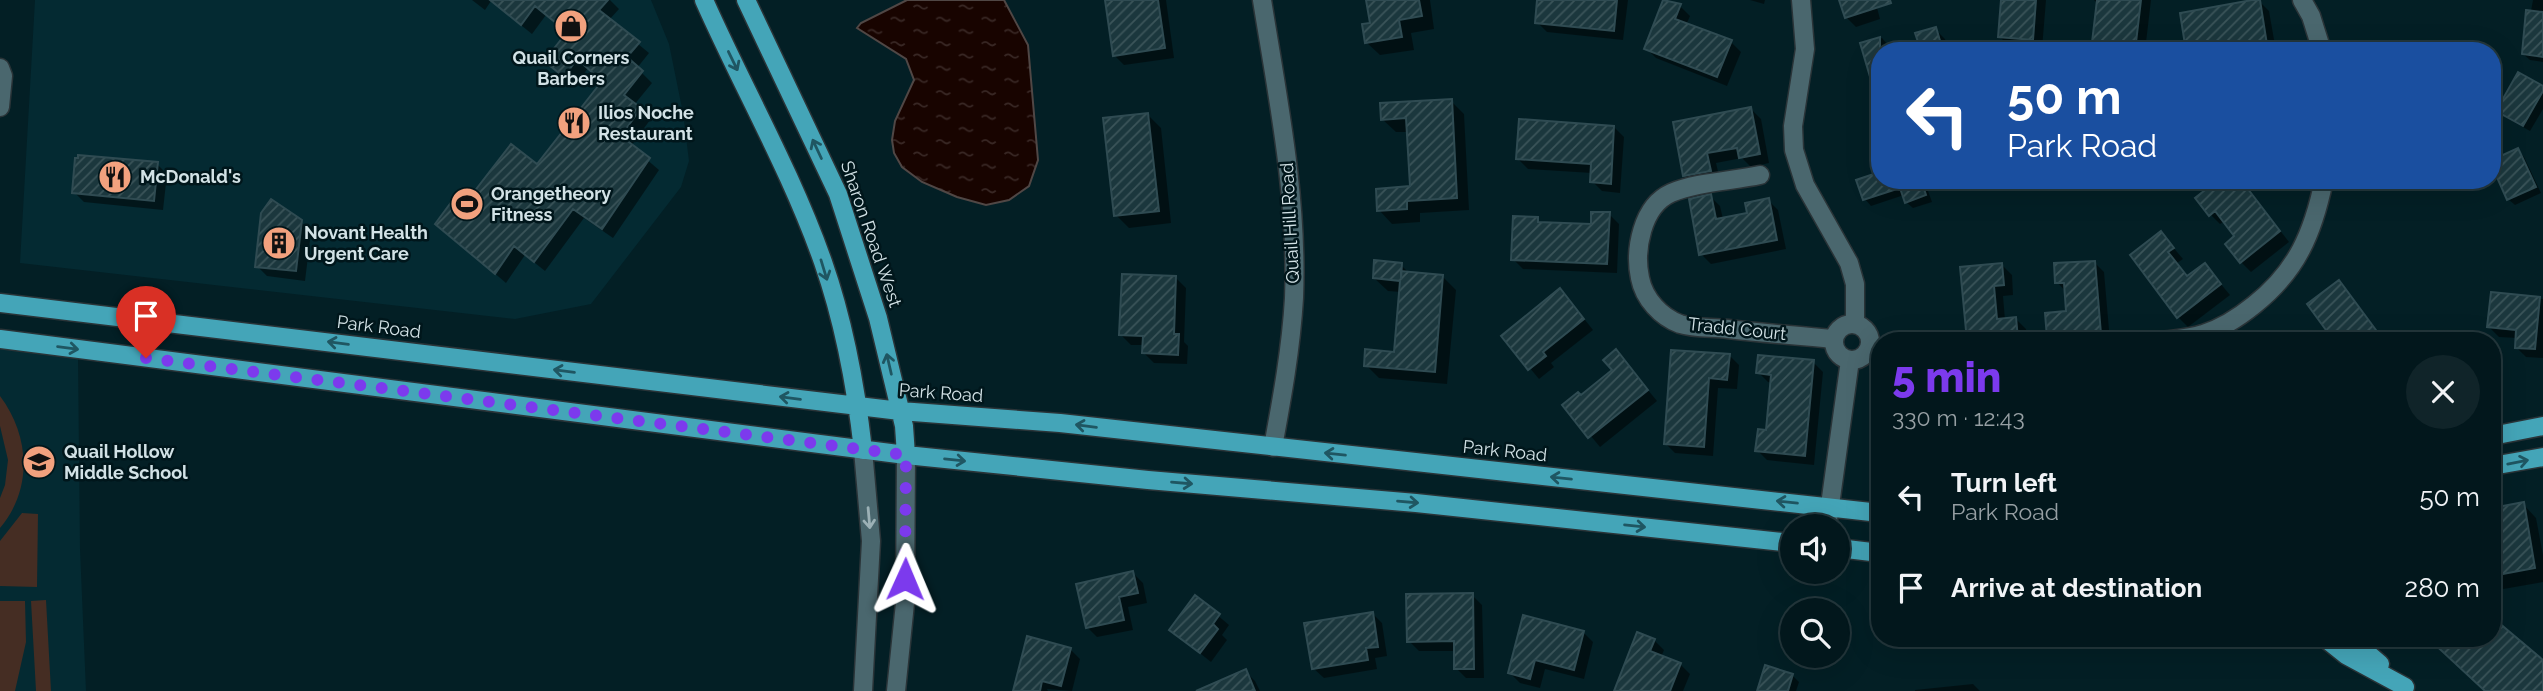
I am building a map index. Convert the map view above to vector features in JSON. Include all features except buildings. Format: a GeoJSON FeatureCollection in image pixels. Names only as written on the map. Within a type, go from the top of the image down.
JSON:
{"type":"FeatureCollection","features":[{"type":"Feature","properties":{"kind":"main road"},"geometry":{"type":"LineString","coordinates":[[704,0],[769,135],[823,262],[847,351],[863,450]]}},
{"type":"Feature","properties":{"kind":"main road","name":"Sharon Road West"},"geometry":{"type":"LineString","coordinates":[[746,0],[838,194],[878,318],[900,411],[906,455]]}},
{"type":"Feature","properties":{"kind":"main road","name":"Park Road"},"geometry":{"type":"LineString","coordinates":[[0,303],[900,411],[1060,423],[1871,512]]}},
{"type":"Feature","properties":{"kind":"main road"},"geometry":{"type":"LineString","coordinates":[[0,340],[906,455],[1148,480],[1416,502],[1780,542]]}},
{"type":"Feature","properties":{"kind":"main road"},"geometry":{"type":"LineString","coordinates":[[2501,434],[2543,426]]}},
{"type":"Feature","properties":{"kind":"main road"},"geometry":{"type":"LineString","coordinates":[[2501,464],[2543,457]]}},
{"type":"Feature","properties":{"kind":"main road"},"geometry":{"type":"LineString","coordinates":[[1850,549],[1871,552]]}},
{"type":"Feature","properties":{"kind":"main road"},"geometry":{"type":"LineString","coordinates":[[2337,647],[2408,689]]}},
{"type":"Feature","properties":{"kind":"main road"},"geometry":{"type":"LineString","coordinates":[[2360,647],[2408,689]]}},
{"type":"Feature","properties":{"kind":"street","name":"Quail Hill Road"},"geometry":{"type":"LineString","coordinates":[[1262,0],[1290,176],[1294,237],[1294,298],[1289,358],[1273,447]]}},
{"type":"Feature","properties":{"kind":"street"},"geometry":{"type":"LineString","coordinates":[[1801,0],[1805,49],[1793,126],[1794,150],[1805,185],[1849,262],[1855,284],[1855,324]]}},
{"type":"Feature","properties":{"kind":"street"},"geometry":{"type":"LineString","coordinates":[[2302,0],[2311,16],[2319,42]]}},
{"type":"Feature","properties":{"kind":"street"},"geometry":{"type":"LineString","coordinates":[[0,68],[3,76],[0,107]]}},
{"type":"Feature","properties":{"kind":"street","name":"Tradd Court"},"geometry":{"type":"LineString","coordinates":[[1760,175],[1670,193],[1657,203],[1646,219],[1638,259],[1642,286],[1652,303],[1665,316],[1681,324],[1700,328],[1834,339]]}},
{"type":"Feature","properties":{"kind":"street"},"geometry":{"type":"LineString","coordinates":[[2208,332],[2225,326],[2269,294],[2289,271],[2305,245],[2318,211],[2322,189]]}},
{"type":"Feature","properties":{"kind":"street"},"geometry":{"type":"LineString","coordinates":[[1871,338],[1867,331],[1855,324],[1842,327],[1834,339],[1838,353],[1850,360],[1863,357],[1871,350]]}},
{"type":"Feature","properties":{"kind":"street"},"geometry":{"type":"LineString","coordinates":[[1829,514],[1850,360]]}},
{"type":"Feature","properties":{"kind":"street"},"geometry":{"type":"LineString","coordinates":[[863,450],[871,541],[863,691]]}},
{"type":"Feature","properties":{"kind":"street"},"geometry":{"type":"LineString","coordinates":[[896,691],[905,603],[906,455]]}},
{"type":"Feature","properties":{"kind":"shaded area"},"geometry":{"type":"Polygon","coordinates":[[[35,0],[651,0],[669,44],[683,113],[689,161],[681,187],[591,304],[515,319],[20,263],[35,0]]]}},
{"type":"Feature","properties":{"kind":"shaded area","name":"Quail Hollow Middle School"},"geometry":{"type":"Polygon","coordinates":[[[0,347],[78,357],[80,549],[86,691],[0,691],[0,347]]]}},
{"type":"Feature","properties":{"kind":"shaded area"},"geometry":{"type":"Polygon","coordinates":[[[0,396],[17,428],[24,462],[18,497],[0,528],[0,498],[5,485],[8,460],[0,426],[0,396]]]}},
{"type":"Feature","properties":{"kind":"shaded area"},"geometry":{"type":"Polygon","coordinates":[[[22,513],[38,514],[37,587],[0,586],[0,541],[22,513]]]}},
{"type":"Feature","properties":{"kind":"shaded area"},"geometry":{"type":"Polygon","coordinates":[[[46,600],[51,691],[36,691],[31,601],[46,600]]]}},
{"type":"Feature","properties":{"kind":"shaded area"},"geometry":{"type":"Polygon","coordinates":[[[0,601],[25,601],[26,642],[15,691],[0,691],[0,601]]]}},
{"type":"Feature","properties":{"kind":"water"},"geometry":{"type":"Polygon","coordinates":[[[907,0],[1004,0],[1028,45],[1038,160],[1029,186],[1009,200],[986,205],[957,197],[922,182],[902,167],[894,153],[892,140],[895,121],[914,80],[906,59],[857,28],[861,23],[907,0]]]}},
{"type":"Feature","properties":{"kind":"place","name":"Quail Corners Barbers"},"geometry":{"type":"Point","coordinates":[571,26]}},
{"type":"Feature","properties":{"kind":"place","name":"Ilios Noche Restaurant"},"geometry":{"type":"Point","coordinates":[574,123]}},
{"type":"Feature","properties":{"kind":"place","name":"McDonald's"},"geometry":{"type":"Point","coordinates":[115,177]}},
{"type":"Feature","properties":{"kind":"place","name":"Orangetheory Fitness"},"geometry":{"type":"Point","coordinates":[467,204]}},
{"type":"Feature","properties":{"kind":"place","name":"Novant Health Urgent Care"},"geometry":{"type":"Point","coordinates":[279,243]}},
{"type":"Feature","properties":{"kind":"place","name":"Quail Hollow Middle School"},"geometry":{"type":"Point","coordinates":[39,462]}},
{"type":"Feature","properties":{"kind":"route"},"geometry":{"type":"LineString","coordinates":[[146,358],[906,455],[905,579]]}}]}
